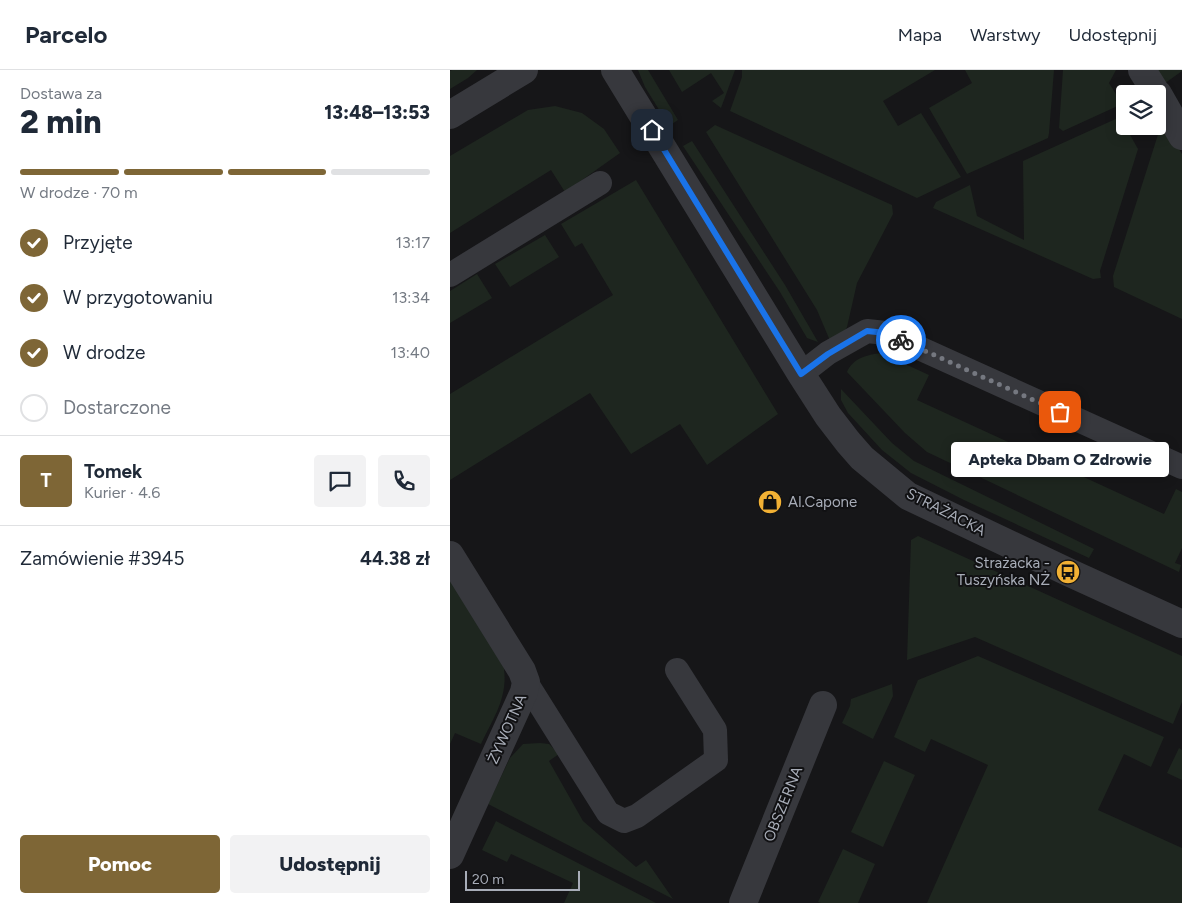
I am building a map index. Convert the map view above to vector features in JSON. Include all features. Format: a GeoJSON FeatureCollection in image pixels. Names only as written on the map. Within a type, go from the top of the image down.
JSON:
{"type":"FeatureCollection","features":[{"type":"Feature","properties":{"kind":"street"},"geometry":{"type":"LineString","coordinates":[[450,115],[524,70]]}},
{"type":"Feature","properties":{"kind":"street","name":"STRAŻACKA"},"geometry":{"type":"LineString","coordinates":[[615,70],[828,416],[848,442],[868,463],[908,496],[1182,624]]}},
{"type":"Feature","properties":{"kind":"street"},"geometry":{"type":"LineString","coordinates":[[1142,70],[1151,85]]}},
{"type":"Feature","properties":{"kind":"street"},"geometry":{"type":"LineString","coordinates":[[1166,109],[1182,136]]}},
{"type":"Feature","properties":{"kind":"street","name":"ŻYWOTNA"},"geometry":{"type":"LineString","coordinates":[[450,555],[522,671],[526,682],[524,692],[450,855]]}},
{"type":"Feature","properties":{"kind":"street","name":"OBSZERNA"},"geometry":{"type":"LineString","coordinates":[[743,903],[823,705]]}},
{"type":"Feature","properties":{"kind":"lane"},"geometry":{"type":"LineString","coordinates":[[450,275],[600,183]]}},
{"type":"Feature","properties":{"kind":"lane"},"geometry":{"type":"LineString","coordinates":[[801,374],[828,354],[867,331],[886,333],[1182,467]]}},
{"type":"Feature","properties":{"kind":"lane"},"geometry":{"type":"LineString","coordinates":[[526,682],[608,813],[624,822],[637,816],[716,760],[714,730],[677,670]]}},
{"type":"Feature","properties":{"kind":"shaded area"},"geometry":{"type":"Polygon","coordinates":[[[477,70],[450,89],[450,71],[477,70]]]}},
{"type":"Feature","properties":{"kind":"shaded area"},"geometry":{"type":"Polygon","coordinates":[[[638,70],[648,70],[678,120],[669,126],[645,87],[638,70]]]}},
{"type":"Feature","properties":{"kind":"shaded area"},"geometry":{"type":"Polygon","coordinates":[[[669,70],[735,70],[721,108],[712,101],[724,93],[711,73],[682,92],[669,70]]]}},
{"type":"Feature","properties":{"kind":"shaded area"},"geometry":{"type":"Polygon","coordinates":[[[742,70],[935,70],[883,101],[898,126],[921,113],[961,177],[917,198],[730,111],[742,77],[742,70]]]}},
{"type":"Feature","properties":{"kind":"shaded area"},"geometry":{"type":"Polygon","coordinates":[[[965,70],[1054,70],[1048,138],[967,174],[929,108],[972,83],[965,70]]]}},
{"type":"Feature","properties":{"kind":"shaded area"},"geometry":{"type":"Polygon","coordinates":[[[1063,70],[1116,70],[1109,83],[1116,94],[1116,107],[1063,131],[1059,128],[1063,70]]]}},
{"type":"Feature","properties":{"kind":"shaded area"},"geometry":{"type":"Polygon","coordinates":[[[1151,70],[1182,70],[1162,85],[1160,85],[1151,70]]]}},
{"type":"Feature","properties":{"kind":"shaded area"},"geometry":{"type":"Polygon","coordinates":[[[555,106],[582,113],[604,129],[620,153],[565,192],[551,170],[450,233],[450,156],[528,110],[555,106]]]}},
{"type":"Feature","properties":{"kind":"shaded area"},"geometry":{"type":"Polygon","coordinates":[[[1116,119],[1116,135],[1130,135],[1138,149],[1100,271],[1101,278],[1093,279],[933,208],[936,202],[970,185],[977,216],[1024,240],[1023,161],[1116,119]]]}},
{"type":"Feature","properties":{"kind":"shaded area"},"geometry":{"type":"Polygon","coordinates":[[[715,125],[892,205],[893,214],[857,283],[847,327],[842,336],[831,343],[817,310],[706,132],[715,125]]]}},
{"type":"Feature","properties":{"kind":"shaded area"},"geometry":{"type":"Polygon","coordinates":[[[1166,128],[1182,154],[1182,319],[1114,287],[1113,276],[1158,135],[1166,135],[1166,128]]]}},
{"type":"Feature","properties":{"kind":"shaded area"},"geometry":{"type":"Polygon","coordinates":[[[692,141],[785,285],[818,342],[807,338],[780,292],[683,146],[692,141]]]}},
{"type":"Feature","properties":{"kind":"shaded area"},"geometry":{"type":"Polygon","coordinates":[[[636,180],[778,414],[707,465],[680,424],[631,454],[590,393],[450,480],[450,394],[613,295],[582,243],[575,247],[561,224],[636,180]]]}},
{"type":"Feature","properties":{"kind":"shaded area"},"geometry":{"type":"Polygon","coordinates":[[[545,235],[559,257],[510,287],[495,264],[545,235]]]}},
{"type":"Feature","properties":{"kind":"shaded area"},"geometry":{"type":"Polygon","coordinates":[[[477,274],[492,298],[450,323],[450,291],[477,274]]]}},
{"type":"Feature","properties":{"kind":"shaded area"},"geometry":{"type":"Polygon","coordinates":[[[881,353],[929,375],[917,400],[1164,514],[1176,489],[1182,492],[1182,548],[1175,563],[1181,565],[1179,572],[927,452],[905,433],[847,372],[857,360],[881,353]]]}},
{"type":"Feature","properties":{"kind":"shaded area"},"geometry":{"type":"Polygon","coordinates":[[[841,389],[892,443],[914,461],[1094,549],[1089,558],[964,500],[911,473],[882,450],[848,413],[841,400],[841,389]]]}},
{"type":"Feature","properties":{"kind":"shaded area"},"geometry":{"type":"Polygon","coordinates":[[[918,536],[1182,656],[1182,702],[1173,724],[975,637],[907,660],[911,540],[918,536]]]}},
{"type":"Feature","properties":{"kind":"shaded area"},"geometry":{"type":"Polygon","coordinates":[[[450,571],[502,659],[504,671],[503,693],[481,744],[455,733],[450,744],[450,571]]]}},
{"type":"Feature","properties":{"kind":"shaded area"},"geometry":{"type":"Polygon","coordinates":[[[978,656],[1164,737],[1151,767],[1124,754],[1098,810],[1182,848],[1182,903],[927,903],[988,765],[931,739],[925,752],[894,737],[918,680],[978,656]]]}},
{"type":"Feature","properties":{"kind":"shaded area"},"geometry":{"type":"Polygon","coordinates":[[[892,684],[893,696],[873,739],[842,723],[850,706],[851,699],[892,684]]]}},
{"type":"Feature","properties":{"kind":"shaded area"},"geometry":{"type":"Polygon","coordinates":[[[523,744],[549,744],[559,754],[549,761],[583,821],[636,867],[646,860],[673,899],[488,804],[510,758],[523,744]]]}},
{"type":"Feature","properties":{"kind":"shaded area"},"geometry":{"type":"Polygon","coordinates":[[[1179,748],[1182,750],[1182,780],[1167,773],[1179,748]]]}},
{"type":"Feature","properties":{"kind":"shaded area"},"geometry":{"type":"Polygon","coordinates":[[[884,761],[915,775],[883,847],[851,832],[884,761]]]}},
{"type":"Feature","properties":{"kind":"shaded area"},"geometry":{"type":"Polygon","coordinates":[[[496,821],[656,903],[564,903],[573,883],[511,854],[507,862],[482,850],[496,821]]]}},
{"type":"Feature","properties":{"kind":"shaded area"},"geometry":{"type":"Polygon","coordinates":[[[843,849],[875,864],[858,903],[818,902],[843,849]]]}},
{"type":"Feature","properties":{"kind":"way so far"},"geometry":{"type":"LineString","coordinates":[[901,340],[1060,412]]}},
{"type":"Feature","properties":{"kind":"place","name":"Apteka Dbam O Zdrowie"},"geometry":{"type":"Point","coordinates":[1060,412]}},
{"type":"Feature","properties":{"kind":"place","name":"Al.Capone"},"geometry":{"type":"Point","coordinates":[770,502]}},
{"type":"Feature","properties":{"kind":"place","name":"Strażacka - Tuszyńska NŻ"},"geometry":{"type":"Point","coordinates":[1068,572]}},
{"type":"Feature","properties":{"kind":"route"},"geometry":{"type":"LineString","coordinates":[[652,130],[801,374],[828,354],[867,331],[886,333],[901,340]]}}]}
